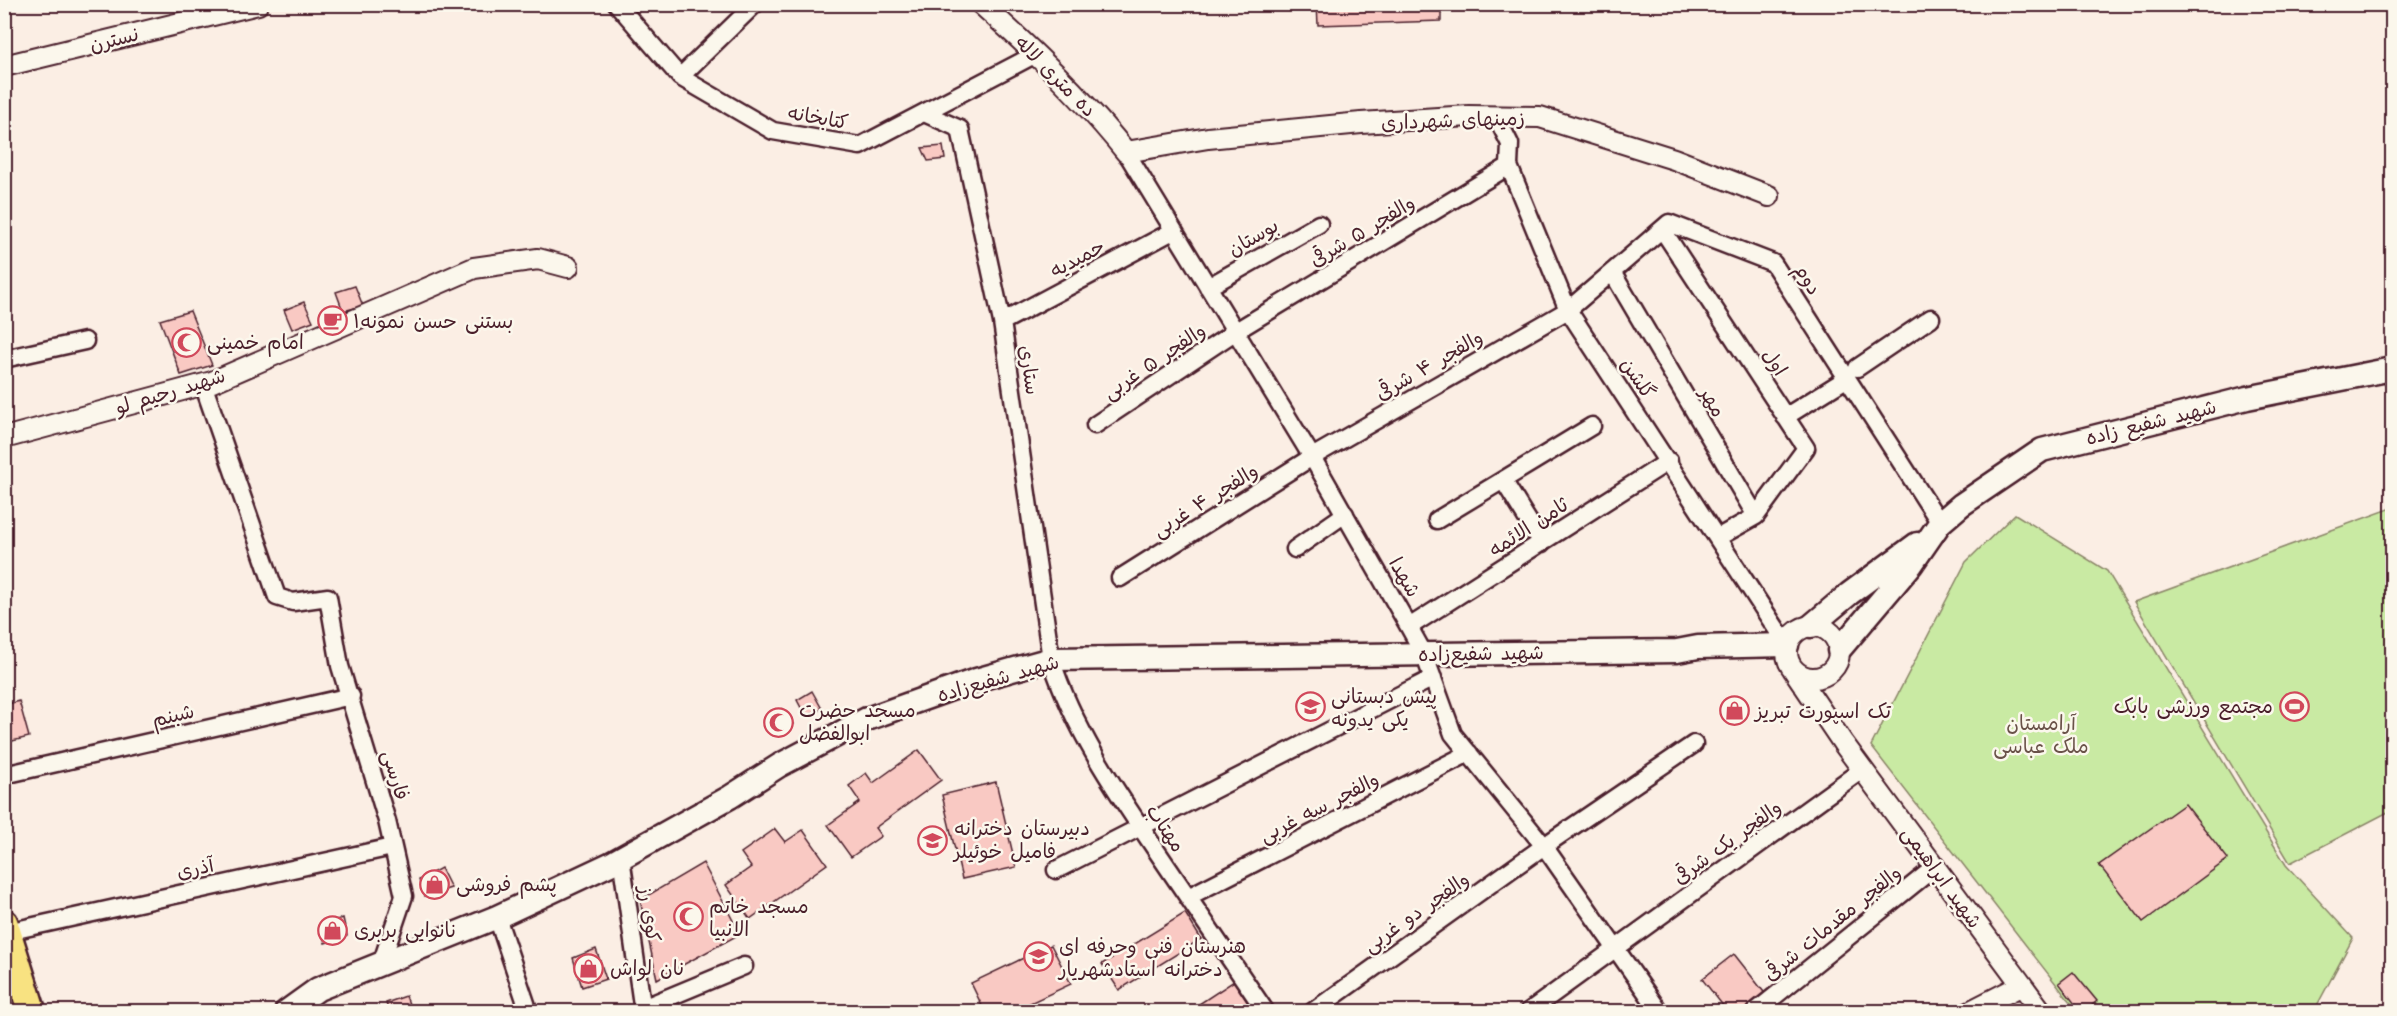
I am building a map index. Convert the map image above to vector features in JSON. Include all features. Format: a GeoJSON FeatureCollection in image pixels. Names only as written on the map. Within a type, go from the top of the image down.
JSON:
{"type":"FeatureCollection","features":[{"type":"Feature","properties":{"kind":"highway"},"geometry":{"type":"LineString","coordinates":[[6,927],[32,1011]]}},
{"type":"Feature","properties":{"kind":"main road","name":"شهید شفیع زاده"},"geometry":{"type":"LineString","coordinates":[[1811,626],[1938,526],[1961,505],[2042,450],[2247,398],[2392,369]]}},
{"type":"Feature","properties":{"kind":"main road","name":"شهید شفیع زاده"},"geometry":{"type":"LineString","coordinates":[[1839,650],[1888,593],[1938,526]]}},
{"type":"Feature","properties":{"kind":"main road","name":"شهید شفیع‌زاده"},"geometry":{"type":"LineString","coordinates":[[286,1011],[318,989],[497,916],[621,857],[780,765],[867,719],[976,680],[1051,658],[1677,651],[1698,646],[1789,657]]}},
{"type":"Feature","properties":{"kind":"street","name":"نسترن"},"geometry":{"type":"LineString","coordinates":[[4,66],[258,4]]}},
{"type":"Feature","properties":{"kind":"street","name":"کتابخانه"},"geometry":{"type":"LineString","coordinates":[[617,4],[680,77],[773,131],[860,146],[1036,54]]}},
{"type":"Feature","properties":{"kind":"street"},"geometry":{"type":"LineString","coordinates":[[680,77],[755,4]]}},
{"type":"Feature","properties":{"kind":"street","name":"ده متری لاله"},"geometry":{"type":"LineString","coordinates":[[981,4],[1036,54],[1126,152]]}},
{"type":"Feature","properties":{"kind":"street","name":"ستاری"},"geometry":{"type":"LineString","coordinates":[[924,113],[960,129],[1002,322],[1051,658]]}},
{"type":"Feature","properties":{"kind":"street","name":"زمینهای شهرداری"},"geometry":{"type":"LineString","coordinates":[[1126,152],[1208,138],[1361,123],[1496,116],[1540,117],[1674,159],[1768,196]]}},
{"type":"Feature","properties":{"kind":"street","name":"گلشن"},"geometry":{"type":"LineString","coordinates":[[1496,116],[1510,144],[1509,166],[1568,310],[1669,461],[1789,657]]}},
{"type":"Feature","properties":{"kind":"street","name":"شهدا"},"geometry":{"type":"LineString","coordinates":[[1126,152],[1312,457],[1409,627],[1424,654],[1453,734],[1544,846],[1660,1011]]}},
{"type":"Feature","properties":{"kind":"street","name":"والفجر ۵ شرقی"},"geometry":{"type":"LineString","coordinates":[[1236,331],[1509,166]]}},
{"type":"Feature","properties":{"kind":"street","name":"دوم"},"geometry":{"type":"LineString","coordinates":[[1662,229],[1669,223],[1773,263],[1852,373],[1938,526]]}},
{"type":"Feature","properties":{"kind":"street","name":"بوستان"},"geometry":{"type":"LineString","coordinates":[[1208,287],[1319,224]]}},
{"type":"Feature","properties":{"kind":"street"},"geometry":{"type":"LineString","coordinates":[[1568,310],[1662,229]]}},
{"type":"Feature","properties":{"kind":"street","name":"اول"},"geometry":{"type":"LineString","coordinates":[[1662,229],[1806,448],[1756,516]]}},
{"type":"Feature","properties":{"kind":"street","name":"حمیدیه"},"geometry":{"type":"LineString","coordinates":[[1002,322],[1173,231]]}},
{"type":"Feature","properties":{"kind":"street","name":"شهید رحیم لو"},"geometry":{"type":"LineString","coordinates":[[4,438],[203,384],[474,268],[538,259],[568,267]]}},
{"type":"Feature","properties":{"kind":"street","name":"مهر"},"geometry":{"type":"LineString","coordinates":[[1612,272],[1756,516]]}},
{"type":"Feature","properties":{"kind":"street","name":"والفجر ۴ شرقی"},"geometry":{"type":"LineString","coordinates":[[1312,457],[1568,310]]}},
{"type":"Feature","properties":{"kind":"street"},"geometry":{"type":"LineString","coordinates":[[1785,417],[1931,318]]}},
{"type":"Feature","properties":{"kind":"street","name":"والفجر ۵ غربی"},"geometry":{"type":"LineString","coordinates":[[1095,425],[1236,331]]}},
{"type":"Feature","properties":{"kind":"street"},"geometry":{"type":"LineString","coordinates":[[4,359],[85,341]]}},
{"type":"Feature","properties":{"kind":"street","name":"فارسی"},"geometry":{"type":"LineString","coordinates":[[203,384],[277,597],[293,602],[328,597],[340,666],[351,696],[387,821],[404,896],[381,964]]}},
{"type":"Feature","properties":{"kind":"street"},"geometry":{"type":"LineString","coordinates":[[1437,520],[1592,426]]}},
{"type":"Feature","properties":{"kind":"street","name":"والفجر ۴ غربی"},"geometry":{"type":"LineString","coordinates":[[1120,578],[1312,457]]}},
{"type":"Feature","properties":{"kind":"street","name":"ثامن الائمه"},"geometry":{"type":"LineString","coordinates":[[1409,627],[1669,461]]}},
{"type":"Feature","properties":{"kind":"street"},"geometry":{"type":"LineString","coordinates":[[1503,480],[1542,543]]}},
{"type":"Feature","properties":{"kind":"street"},"geometry":{"type":"LineString","coordinates":[[1295,549],[1345,514]]}},
{"type":"Feature","properties":{"kind":"street"},"geometry":{"type":"LineString","coordinates":[[1717,538],[1756,516]]}},
{"type":"Feature","properties":{"kind":"street"},"geometry":{"type":"LineString","coordinates":[[1811,626],[1827,630],[1837,642],[1839,650],[1839,657],[1833,669],[1823,676],[1806,678],[1789,657],[1796,632],[1811,626]]}},
{"type":"Feature","properties":{"kind":"street","name":"شهید ابراهیمی"},"geometry":{"type":"LineString","coordinates":[[1789,657],[1843,743],[2042,1011]]}},
{"type":"Feature","properties":{"kind":"street","name":"مهتاب"},"geometry":{"type":"LineString","coordinates":[[1051,658],[1063,695],[1083,735],[1141,828],[1266,1011]]}},
{"type":"Feature","properties":{"kind":"street","name":"شهید ابراهیمی"},"geometry":{"type":"LineString","coordinates":[[1823,676],[1843,743]]}},
{"type":"Feature","properties":{"kind":"street"},"geometry":{"type":"LineString","coordinates":[[1056,870],[1433,678]]}},
{"type":"Feature","properties":{"kind":"street","name":"شبنم"},"geometry":{"type":"LineString","coordinates":[[4,775],[351,696]]}},
{"type":"Feature","properties":{"kind":"street","name":"والفجر دو غربی"},"geometry":{"type":"LineString","coordinates":[[1312,1011],[1544,846],[1694,744]]}},
{"type":"Feature","properties":{"kind":"street","name":"والفجر سه غربی"},"geometry":{"type":"LineString","coordinates":[[1188,897],[1469,753]]}},
{"type":"Feature","properties":{"kind":"street","name":"والفجر یک شرقی"},"geometry":{"type":"LineString","coordinates":[[1528,1011],[1863,770]]}},
{"type":"Feature","properties":{"kind":"street","name":"آذری"},"geometry":{"type":"LineString","coordinates":[[6,927],[392,847]]}},
{"type":"Feature","properties":{"kind":"street","name":"کوی رز"},"geometry":{"type":"LineString","coordinates":[[621,857],[643,1010]]}},
{"type":"Feature","properties":{"kind":"street","name":"والفجر مقدمات شرقی"},"geometry":{"type":"LineString","coordinates":[[1755,1011],[1935,867]]}},
{"type":"Feature","properties":{"kind":"street"},"geometry":{"type":"LineString","coordinates":[[497,916],[529,1011]]}},
{"type":"Feature","properties":{"kind":"street"},"geometry":{"type":"LineString","coordinates":[[643,1010],[744,966]]}},
{"type":"Feature","properties":{"kind":"street"},"geometry":{"type":"LineString","coordinates":[[1969,1011],[2022,985]]}},
{"type":"Feature","properties":{"kind":"green space","name":"مجتمع ورزشی بابک"},"geometry":{"type":"Polygon","coordinates":[[[2392,508],[2392,810],[2290,863],[2134,602],[2392,508]]]}},
{"type":"Feature","properties":{"kind":"green space","name":"آرامستان ملک عباسی"},"geometry":{"type":"Polygon","coordinates":[[[2015,514],[2107,571],[2286,865],[2353,938],[2314,1011],[2077,1011],[1871,746],[1966,562],[2015,514]]]}},
{"type":"Feature","properties":{"kind":"building"},"geometry":{"type":"Polygon","coordinates":[[[1317,4],[1441,4],[1441,21],[1318,25],[1317,4]]]}},
{"type":"Feature","properties":{"kind":"building"},"geometry":{"type":"Polygon","coordinates":[[[943,146],[945,159],[928,161],[922,148],[943,146]]]}},
{"type":"Feature","properties":{"kind":"building"},"geometry":{"type":"Polygon","coordinates":[[[355,286],[363,306],[343,311],[336,292],[355,286]]]}},
{"type":"Feature","properties":{"kind":"building"},"geometry":{"type":"Polygon","coordinates":[[[304,302],[313,321],[292,329],[284,310],[304,302]]]}},
{"type":"Feature","properties":{"kind":"building","name":"امام خمینی"},"geometry":{"type":"Polygon","coordinates":[[[190,311],[212,365],[181,375],[160,320],[190,311]]]}},
{"type":"Feature","properties":{"kind":"building"},"geometry":{"type":"Polygon","coordinates":[[[812,691],[822,709],[806,717],[797,700],[812,691]]]}},
{"type":"Feature","properties":{"kind":"building"},"geometry":{"type":"Polygon","coordinates":[[[19,701],[29,737],[4,743],[4,705],[19,701]]]}},
{"type":"Feature","properties":{"kind":"building","name":"مسجد حضرت ابوالفضل"},"geometry":{"type":"Polygon","coordinates":[[[782,709],[793,724],[776,735],[771,734],[763,721],[782,709]]]}},
{"type":"Feature","properties":{"kind":"building"},"geometry":{"type":"Polygon","coordinates":[[[919,750],[941,780],[875,828],[881,836],[851,857],[828,825],[860,802],[849,786],[866,773],[873,783],[919,750]]]}},
{"type":"Feature","properties":{"kind":"building"},"geometry":{"type":"Polygon","coordinates":[[[996,782],[1016,867],[962,879],[942,795],[996,782]]]}},
{"type":"Feature","properties":{"kind":"building"},"geometry":{"type":"Polygon","coordinates":[[[2185,804],[2228,859],[2143,922],[2099,865],[2185,804]]]}},
{"type":"Feature","properties":{"kind":"building"},"geometry":{"type":"Polygon","coordinates":[[[775,829],[785,842],[803,830],[827,864],[750,919],[726,885],[751,867],[741,853],[775,829]]]}},
{"type":"Feature","properties":{"kind":"building","name":"مسجد خاتم الانبیا"},"geometry":{"type":"Polygon","coordinates":[[[703,863],[740,934],[657,979],[640,900],[703,863]]]}},
{"type":"Feature","properties":{"kind":"building","name":"پشم فروشی"},"geometry":{"type":"Polygon","coordinates":[[[441,868],[451,888],[425,896],[419,880],[441,868]]]}},
{"type":"Feature","properties":{"kind":"building"},"geometry":{"type":"Polygon","coordinates":[[[1185,913],[1201,939],[1119,990],[1102,964],[1185,913]]]}},
{"type":"Feature","properties":{"kind":"building","name":"نانوایی بربری"},"geometry":{"type":"Polygon","coordinates":[[[343,918],[347,936],[325,943],[320,925],[343,918]]]}},
{"type":"Feature","properties":{"kind":"building"},"geometry":{"type":"Polygon","coordinates":[[[1051,945],[1071,984],[1011,1012],[985,1012],[971,983],[1051,945]]]}},
{"type":"Feature","properties":{"kind":"building","name":"نان لواش"},"geometry":{"type":"Polygon","coordinates":[[[596,949],[606,979],[582,987],[573,958],[596,949]]]}},
{"type":"Feature","properties":{"kind":"building"},"geometry":{"type":"Polygon","coordinates":[[[1734,954],[1767,996],[1748,1012],[1728,1012],[1702,979],[1734,954]]]}},
{"type":"Feature","properties":{"kind":"building"},"geometry":{"type":"Polygon","coordinates":[[[2073,972],[2097,1001],[2084,1012],[2081,1012],[2059,983],[2073,972]]]}},
{"type":"Feature","properties":{"kind":"building"},"geometry":{"type":"Polygon","coordinates":[[[1234,981],[1252,1009],[1248,1012],[1200,1012],[1196,1006],[1234,981]]]}},
{"type":"Feature","properties":{"kind":"building"},"geometry":{"type":"Polygon","coordinates":[[[406,996],[412,1012],[389,1012],[386,1003],[406,996]]]}},
{"type":"Feature","properties":{"kind":"place","name":"بستنی حسن نمونه۱"},"geometry":{"type":"Point","coordinates":[332,321]}},
{"type":"Feature","properties":{"kind":"place","name":"امام خمینی"},"geometry":{"type":"Point","coordinates":[186,342]}},
{"type":"Feature","properties":{"kind":"place","name":"مجتمع ورزشی بابک"},"geometry":{"type":"Point","coordinates":[2294,706]}},
{"type":"Feature","properties":{"kind":"place","name":"پیش دبستانی یکی یدونه"},"geometry":{"type":"Point","coordinates":[1310,707]}},
{"type":"Feature","properties":{"kind":"place","name":"تک اسپورت تبریز"},"geometry":{"type":"Point","coordinates":[1734,711]}},
{"type":"Feature","properties":{"kind":"place","name":"مسجد حضرت ابوالفضل"},"geometry":{"type":"Point","coordinates":[778,722]}},
{"type":"Feature","properties":{"kind":"place","name":"دبیرستان دخترانه فامیل خوئیلر"},"geometry":{"type":"Point","coordinates":[933,840]}},
{"type":"Feature","properties":{"kind":"place","name":"پشم فروشی"},"geometry":{"type":"Point","coordinates":[435,884]}},
{"type":"Feature","properties":{"kind":"place","name":"مسجد خاتم الانبیا"},"geometry":{"type":"Point","coordinates":[688,917]}},
{"type":"Feature","properties":{"kind":"place","name":"نانوایی بربری"},"geometry":{"type":"Point","coordinates":[333,930]}},
{"type":"Feature","properties":{"kind":"place","name":"هنرستان فنی وحرفه ای دخترانه استادشهریار"},"geometry":{"type":"Point","coordinates":[1038,957]}},
{"type":"Feature","properties":{"kind":"place","name":"نان لواش"},"geometry":{"type":"Point","coordinates":[589,968]}}]}
